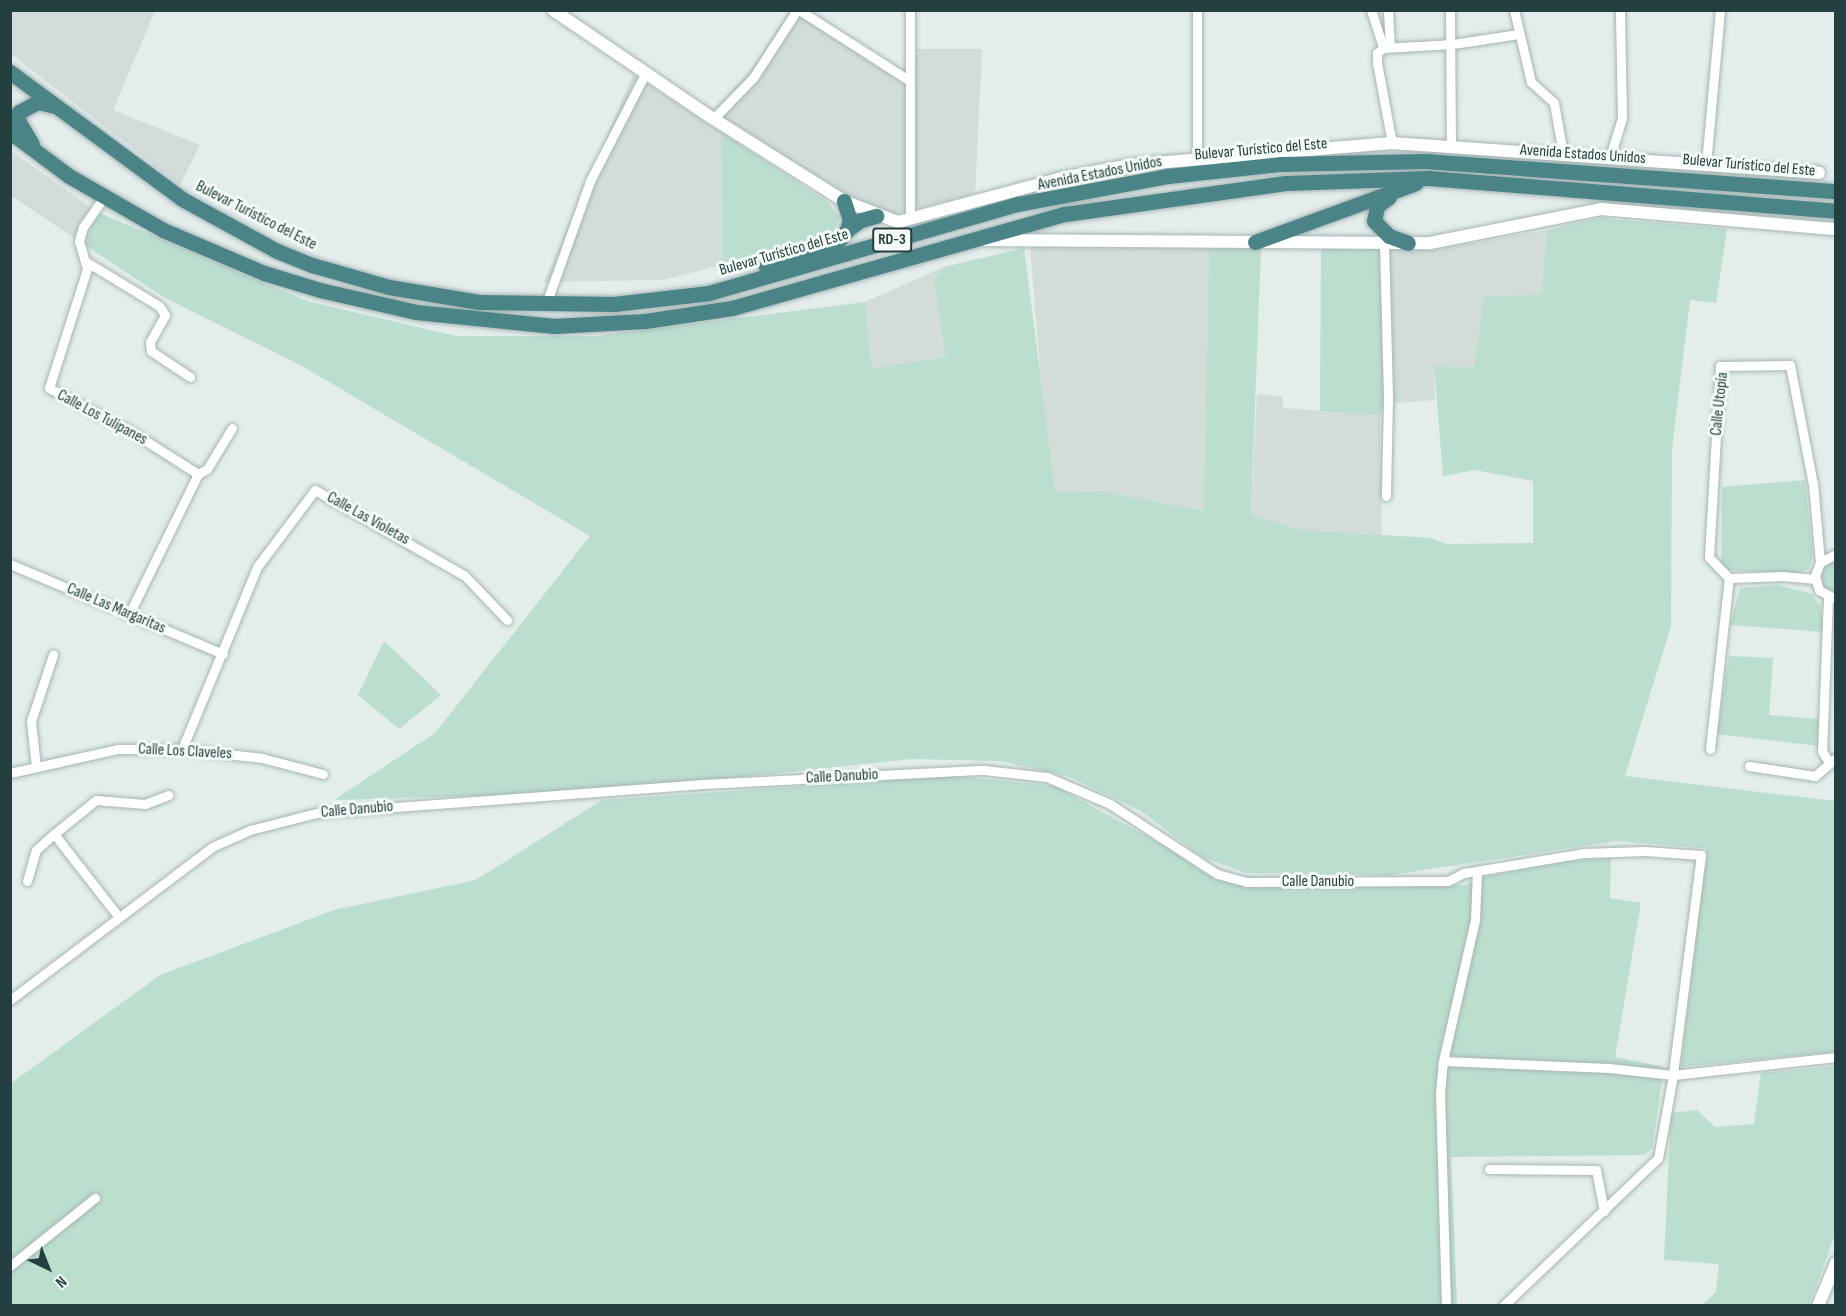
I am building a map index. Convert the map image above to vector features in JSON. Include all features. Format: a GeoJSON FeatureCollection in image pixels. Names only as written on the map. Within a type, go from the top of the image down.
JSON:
{"type":"FeatureCollection","features":[{"type":"Feature","properties":{"kind":"highway","name":"Bulevar Turístico del Este"},"geometry":{"type":"LineString","coordinates":[[10,72],[182,199],[226,225],[312,265],[427,296],[546,304],[596,305],[709,293],[1018,204],[1168,176],[1281,164],[1425,161],[1836,191]]}},
{"type":"Feature","properties":{"kind":"highway"},"geometry":{"type":"LineString","coordinates":[[37,151],[21,127],[19,112],[38,102],[61,108]]}},
{"type":"Feature","properties":{"kind":"highway","name":"RD-3"},"geometry":{"type":"LineString","coordinates":[[10,132],[104,197],[207,252],[320,291],[445,317],[522,324],[597,325],[721,310],[958,241],[1065,214],[1149,200],[1286,183],[1428,178],[1836,211]]}},
{"type":"Feature","properties":{"kind":"highway"},"geometry":{"type":"LineString","coordinates":[[1255,242],[1428,178]]}},
{"type":"Feature","properties":{"kind":"highway"},"geometry":{"type":"LineString","coordinates":[[1398,190],[1377,206],[1374,220],[1389,236],[1408,243]]}},
{"type":"Feature","properties":{"kind":"highway"},"geometry":{"type":"LineString","coordinates":[[844,201],[850,220],[847,230]]}},
{"type":"Feature","properties":{"kind":"highway"},"geometry":{"type":"LineString","coordinates":[[596,305],[629,294],[706,285],[833,248],[847,230],[861,220],[876,216]]}},
{"type":"Feature","properties":{"kind":"street"},"geometry":{"type":"LineString","coordinates":[[713,119],[753,78],[798,10],[907,79]]}},
{"type":"Feature","properties":{"kind":"street"},"geometry":{"type":"LineString","coordinates":[[910,10],[907,79],[910,219]]}},
{"type":"Feature","properties":{"kind":"street"},"geometry":{"type":"LineString","coordinates":[[1197,10],[1197,157]]}},
{"type":"Feature","properties":{"kind":"street"},"geometry":{"type":"LineString","coordinates":[[1371,10],[1387,47]]}},
{"type":"Feature","properties":{"kind":"street"},"geometry":{"type":"LineString","coordinates":[[1387,47],[1388,10]]}},
{"type":"Feature","properties":{"kind":"street"},"geometry":{"type":"LineString","coordinates":[[1450,10],[1453,44],[1451,146]]}},
{"type":"Feature","properties":{"kind":"street"},"geometry":{"type":"LineString","coordinates":[[1514,10],[1518,34],[1532,82],[1554,103],[1563,154]]}},
{"type":"Feature","properties":{"kind":"street"},"geometry":{"type":"LineString","coordinates":[[1610,157],[1622,118],[1620,10]]}},
{"type":"Feature","properties":{"kind":"street"},"geometry":{"type":"LineString","coordinates":[[1706,164],[1720,10]]}},
{"type":"Feature","properties":{"kind":"street","name":"Avenida Estados Unidos"},"geometry":{"type":"LineString","coordinates":[[557,12],[713,119],[844,201],[876,216],[898,222],[1058,179],[1197,157],[1392,143],[1819,172]]}},
{"type":"Feature","properties":{"kind":"street"},"geometry":{"type":"LineString","coordinates":[[1392,143],[1377,53],[1387,47],[1453,44],[1518,34]]}},
{"type":"Feature","properties":{"kind":"street"},"geometry":{"type":"LineString","coordinates":[[546,304],[590,181],[645,74]]}},
{"type":"Feature","properties":{"kind":"street","name":"Calle Los Tulipanes"},"geometry":{"type":"LineString","coordinates":[[104,197],[83,227],[79,241],[87,269],[49,388],[132,432],[198,474]]}},
{"type":"Feature","properties":{"kind":"street"},"geometry":{"type":"LineString","coordinates":[[958,241],[1063,238],[1408,243],[1453,240],[1601,209],[1835,229]]}},
{"type":"Feature","properties":{"kind":"street"},"geometry":{"type":"LineString","coordinates":[[1384,243],[1386,496]]}},
{"type":"Feature","properties":{"kind":"street"},"geometry":{"type":"LineString","coordinates":[[85,261],[159,306],[165,315],[150,342],[151,351],[190,377]]}},
{"type":"Feature","properties":{"kind":"street","name":"Calle Utopía"},"geometry":{"type":"LineString","coordinates":[[1729,578],[1709,556],[1720,366],[1790,365],[1813,484],[1820,562]]}},
{"type":"Feature","properties":{"kind":"street"},"geometry":{"type":"LineString","coordinates":[[129,615],[198,474],[207,470],[232,428]]}},
{"type":"Feature","properties":{"kind":"street","name":"Calle Las Violetas"},"geometry":{"type":"LineString","coordinates":[[182,749],[256,567],[315,490],[465,576],[507,620]]}},
{"type":"Feature","properties":{"kind":"street"},"geometry":{"type":"LineString","coordinates":[[1816,579],[1820,562],[1836,554]]}},
{"type":"Feature","properties":{"kind":"street","name":"Calle Las Margaritas"},"geometry":{"type":"LineString","coordinates":[[10,564],[222,654]]}},
{"type":"Feature","properties":{"kind":"street"},"geometry":{"type":"LineString","coordinates":[[1710,749],[1729,578],[1784,576],[1816,579],[1832,598],[1822,751],[1832,760],[1815,776],[1749,766]]}},
{"type":"Feature","properties":{"kind":"street"},"geometry":{"type":"LineString","coordinates":[[36,768],[32,721],[53,655]]}},
{"type":"Feature","properties":{"kind":"street","name":"Calle Los Claveles"},"geometry":{"type":"LineString","coordinates":[[10,773],[118,749],[182,749],[262,758],[323,774]]}},
{"type":"Feature","properties":{"kind":"street","name":"Calle Danubio"},"geometry":{"type":"LineString","coordinates":[[10,1000],[212,847],[250,830],[316,813],[703,784],[984,770],[1047,777],[1110,804],[1217,874],[1246,882],[1448,880],[1477,871],[1584,854],[1645,851],[1701,855],[1673,1075]]}},
{"type":"Feature","properties":{"kind":"street"},"geometry":{"type":"LineString","coordinates":[[27,881],[36,850],[96,800],[145,804],[168,795]]}},
{"type":"Feature","properties":{"kind":"street"},"geometry":{"type":"LineString","coordinates":[[54,834],[118,916]]}},
{"type":"Feature","properties":{"kind":"street"},"geometry":{"type":"LineString","coordinates":[[1446,1305],[1441,1126],[1443,1061],[1475,920],[1477,871]]}},
{"type":"Feature","properties":{"kind":"street"},"geometry":{"type":"LineString","coordinates":[[1443,1061],[1609,1068],[1673,1075],[1836,1058]]}},
{"type":"Feature","properties":{"kind":"street"},"geometry":{"type":"LineString","coordinates":[[1503,1305],[1659,1158],[1673,1075]]}},
{"type":"Feature","properties":{"kind":"street"},"geometry":{"type":"LineString","coordinates":[[1489,1169],[1596,1170],[1604,1211]]}},
{"type":"Feature","properties":{"kind":"street"},"geometry":{"type":"LineString","coordinates":[[10,1266],[95,1198]]}},
{"type":"Feature","properties":{"kind":"street"},"geometry":{"type":"LineString","coordinates":[[1818,1305],[1836,1263]]}},
{"type":"Feature","properties":{"kind":"shaded area"},"geometry":{"type":"Polygon","coordinates":[[[10,11],[155,11],[113,110],[200,145],[180,185],[11,54],[10,11]]]}},
{"type":"Feature","properties":{"kind":"shaded area"},"geometry":{"type":"Polygon","coordinates":[[[789,11],[796,11],[911,88],[914,49],[982,49],[975,194],[894,214],[865,204],[709,114],[752,68],[789,11]]]}},
{"type":"Feature","properties":{"kind":"shaded area"},"geometry":{"type":"Polygon","coordinates":[[[633,75],[721,132],[722,265],[663,280],[544,282],[633,75]]]}},
{"type":"Feature","properties":{"kind":"shaded area"},"geometry":{"type":"Polygon","coordinates":[[[10,150],[97,212],[86,246],[11,196],[10,150]]]}},
{"type":"Feature","properties":{"kind":"shaded area"},"geometry":{"type":"Polygon","coordinates":[[[1547,230],[1543,294],[1474,367],[1434,366],[1435,400],[1384,404],[1379,249],[1435,250],[1547,230]]]}},
{"type":"Feature","properties":{"kind":"shaded area"},"geometry":{"type":"Polygon","coordinates":[[[1030,243],[1209,248],[1205,511],[1102,491],[1055,492],[1046,447],[1030,243]]]}},
{"type":"Feature","properties":{"kind":"shaded area"},"geometry":{"type":"Polygon","coordinates":[[[944,267],[934,280],[947,357],[872,368],[865,302],[944,267]]]}},
{"type":"Feature","properties":{"kind":"shaded area"},"geometry":{"type":"Polygon","coordinates":[[[1257,394],[1282,397],[1284,408],[1380,415],[1382,536],[1302,530],[1251,515],[1257,394]]]}},
{"type":"Feature","properties":{"kind":"green space"},"geometry":{"type":"Polygon","coordinates":[[[721,132],[828,202],[840,218],[833,233],[778,253],[722,265],[721,132]]]}},
{"type":"Feature","properties":{"kind":"green space"},"geometry":{"type":"Polygon","coordinates":[[[97,212],[307,301],[456,336],[597,336],[865,302],[872,368],[946,357],[934,280],[944,267],[1024,248],[1055,492],[1102,491],[1204,511],[1209,248],[1261,246],[1251,515],[1302,530],[1431,538],[1447,544],[1533,543],[1533,481],[1475,470],[1443,476],[1434,366],[1474,367],[1484,297],[1542,294],[1547,230],[1599,218],[1727,229],[1716,303],[1690,300],[1672,449],[1671,626],[1625,776],[1835,801],[1835,1052],[1681,1067],[1706,848],[1617,841],[1390,875],[1246,873],[1202,857],[1141,811],[1070,777],[1001,761],[912,759],[598,792],[334,800],[435,733],[590,536],[300,365],[167,299],[86,246],[97,212]]]}},
{"type":"Feature","properties":{"kind":"green space"},"geometry":{"type":"Polygon","coordinates":[[[1321,248],[1379,249],[1384,404],[1380,415],[1320,411],[1321,248]]]}},
{"type":"Feature","properties":{"kind":"green space"},"geometry":{"type":"Polygon","coordinates":[[[1805,480],[1813,557],[1809,569],[1798,573],[1728,570],[1721,565],[1722,487],[1805,480]]]}},
{"type":"Feature","properties":{"kind":"green space"},"geometry":{"type":"Polygon","coordinates":[[[1835,560],[1835,596],[1825,590],[1820,580],[1822,569],[1835,560]]]}},
{"type":"Feature","properties":{"kind":"green space"},"geometry":{"type":"Polygon","coordinates":[[[1778,585],[1812,594],[1820,606],[1824,632],[1730,625],[1740,588],[1778,585]]]}},
{"type":"Feature","properties":{"kind":"green space"},"geometry":{"type":"Polygon","coordinates":[[[384,641],[441,695],[399,729],[358,695],[384,641]]]}},
{"type":"Feature","properties":{"kind":"green space"},"geometry":{"type":"Polygon","coordinates":[[[1729,656],[1773,658],[1769,715],[1820,719],[1819,746],[1717,734],[1729,656]]]}},
{"type":"Feature","properties":{"kind":"green space"},"geometry":{"type":"Polygon","coordinates":[[[955,776],[1055,786],[1235,885],[1465,885],[1478,878],[1568,861],[1611,858],[1610,898],[1641,903],[1615,1057],[1664,1067],[1652,1149],[1644,1155],[1451,1157],[1457,1306],[11,1305],[10,1084],[160,975],[334,910],[476,880],[602,800],[955,776]]]}},
{"type":"Feature","properties":{"kind":"green space"},"geometry":{"type":"Polygon","coordinates":[[[1835,1066],[1835,1235],[1809,1305],[1702,1305],[1716,1292],[1719,1264],[1664,1260],[1671,1113],[1697,1110],[1715,1127],[1754,1124],[1761,1073],[1835,1066]]]}}]}
